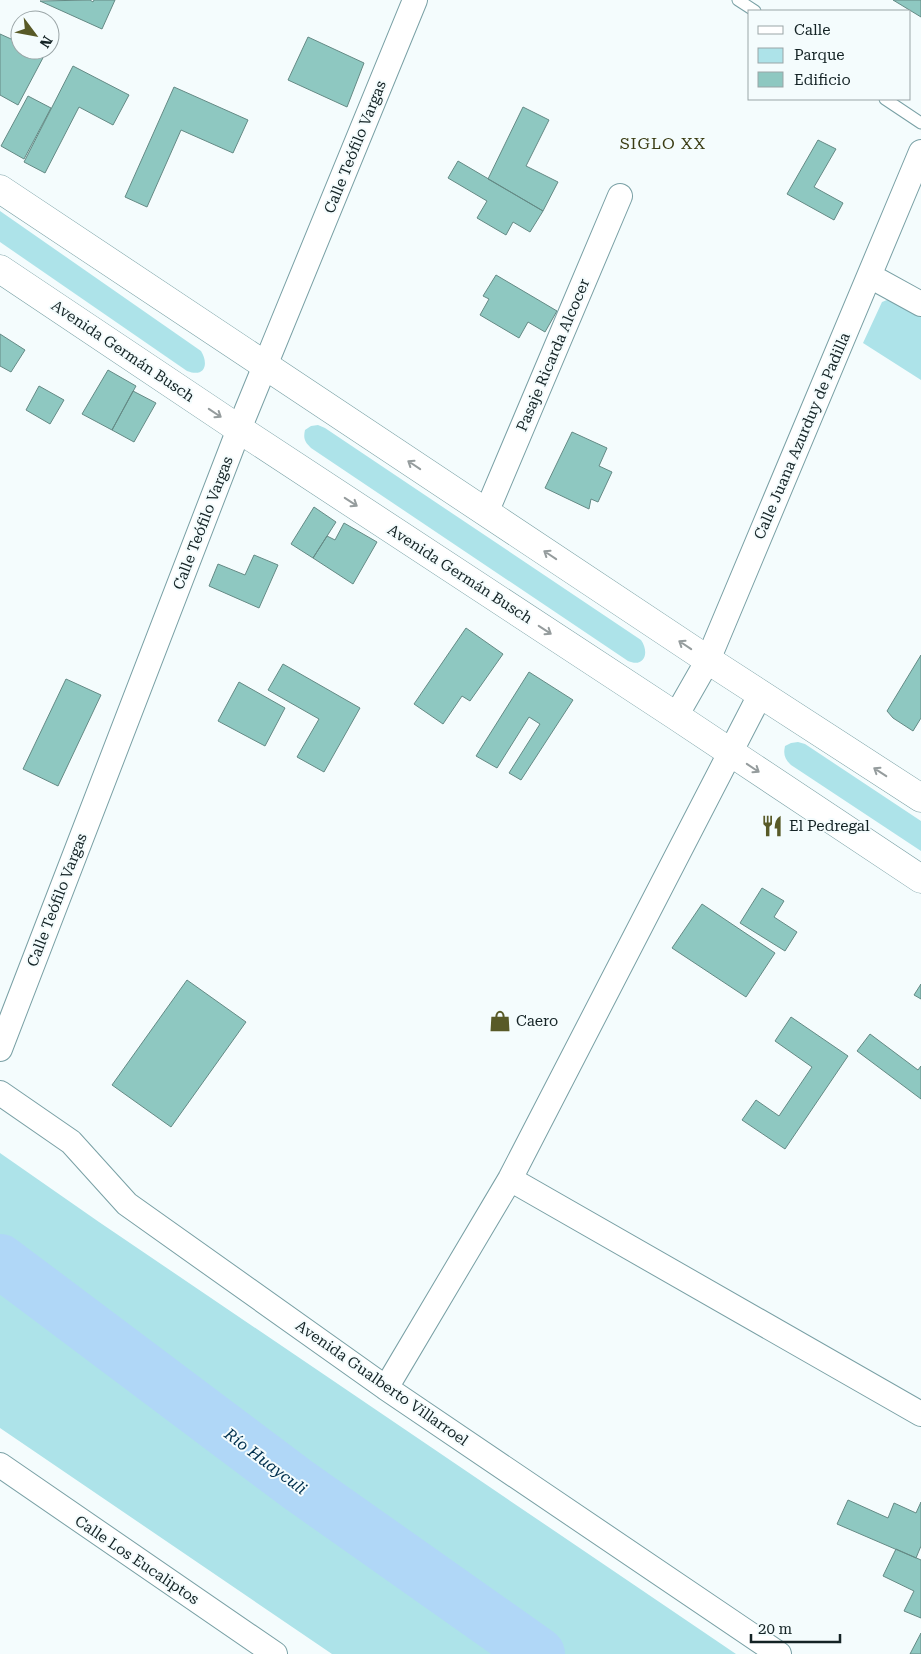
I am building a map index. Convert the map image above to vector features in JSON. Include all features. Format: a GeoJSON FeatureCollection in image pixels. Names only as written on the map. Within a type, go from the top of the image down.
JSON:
{"type":"FeatureCollection","features":[{"type":"Feature","properties":{"kind":"main road"},"geometry":{"type":"LineString","coordinates":[[0,188],[486,513],[921,798]]}},
{"type":"Feature","properties":{"kind":"main road","name":"Avenida Germán Busch"},"geometry":{"type":"LineString","coordinates":[[0,269],[921,879]]}},
{"type":"Feature","properties":{"kind":"street","name":"Calle Teófilo Vargas"},"geometry":{"type":"LineString","coordinates":[[0,1049],[239,429],[415,0]]}},
{"type":"Feature","properties":{"kind":"street","name":"Calle Juana Azurduy de Padilla"},"geometry":{"type":"LineString","coordinates":[[676,716],[708,660],[921,152]]}},
{"type":"Feature","properties":{"kind":"street","name":"Pasaje Ricarda Alcocer"},"geometry":{"type":"LineString","coordinates":[[486,513],[620,196]]}},
{"type":"Feature","properties":{"kind":"street"},"geometry":{"type":"LineString","coordinates":[[870,276],[921,304]]}},
{"type":"Feature","properties":{"kind":"street"},"geometry":{"type":"LineString","coordinates":[[386,1388],[510,1178],[761,693]]}},
{"type":"Feature","properties":{"kind":"street","name":"Avenida Gualberto Villarroel"},"geometry":{"type":"LineString","coordinates":[[0,1093],[71,1142],[127,1204],[386,1388],[779,1654]]}},
{"type":"Feature","properties":{"kind":"street"},"geometry":{"type":"LineString","coordinates":[[510,1178],[921,1414]]}},
{"type":"Feature","properties":{"kind":"street","name":"Calle Los Eucaliptos"},"geometry":{"type":"LineString","coordinates":[[0,1465],[275,1654]]}},
{"type":"Feature","properties":{"kind":"lane"},"geometry":{"type":"LineString","coordinates":[[738,0],[753,10]]}},
{"type":"Feature","properties":{"kind":"lane"},"geometry":{"type":"LineString","coordinates":[[886,100],[921,123]]}},
{"type":"Feature","properties":{"kind":"green space"},"geometry":{"type":"Polygon","coordinates":[[[0,211],[201,351],[205,361],[204,368],[198,373],[187,371],[0,242],[0,211]]]}},
{"type":"Feature","properties":{"kind":"green space"},"geometry":{"type":"Polygon","coordinates":[[[892,298],[921,314],[921,380],[863,343],[882,302],[892,298]]]}},
{"type":"Feature","properties":{"kind":"green space"},"geometry":{"type":"Polygon","coordinates":[[[318,425],[641,640],[645,650],[642,661],[634,663],[628,661],[311,448],[305,440],[305,430],[311,426],[318,425]]]}},
{"type":"Feature","properties":{"kind":"green space"},"geometry":{"type":"Polygon","coordinates":[[[798,742],[805,744],[921,821],[921,851],[791,765],[785,757],[785,746],[798,742]]]}},
{"type":"Feature","properties":{"kind":"green space"},"geometry":{"type":"Polygon","coordinates":[[[0,1153],[736,1654],[332,1654],[0,1428],[0,1153]]]}},
{"type":"Feature","properties":{"kind":"building"},"geometry":{"type":"Polygon","coordinates":[[[90,0],[93,2],[94,0],[115,0],[102,29],[40,1],[90,0]]]}},
{"type":"Feature","properties":{"kind":"building"},"geometry":{"type":"Polygon","coordinates":[[[893,0],[921,0],[921,17],[893,0]]]}},
{"type":"Feature","properties":{"kind":"building"},"geometry":{"type":"Polygon","coordinates":[[[0,34],[10,38],[10,60],[42,60],[18,105],[0,95],[0,34]]]}},
{"type":"Feature","properties":{"kind":"building"},"geometry":{"type":"Polygon","coordinates":[[[308,37],[364,63],[347,107],[288,80],[308,37]]]}},
{"type":"Feature","properties":{"kind":"building"},"geometry":{"type":"Polygon","coordinates":[[[73,66],[129,95],[113,125],[79,107],[45,173],[24,162],[73,66]]]}},
{"type":"Feature","properties":{"kind":"building"},"geometry":{"type":"Polygon","coordinates":[[[174,87],[248,120],[233,153],[181,130],[147,207],[125,197],[174,87]]]}},
{"type":"Feature","properties":{"kind":"building"},"geometry":{"type":"Polygon","coordinates":[[[28,96],[51,108],[24,159],[1,146],[28,96]]]}},
{"type":"Feature","properties":{"kind":"building"},"geometry":{"type":"Polygon","coordinates":[[[523,107],[549,120],[526,166],[558,182],[543,211],[488,179],[523,107]]]}},
{"type":"Feature","properties":{"kind":"building"},"geometry":{"type":"Polygon","coordinates":[[[818,140],[836,149],[814,187],[843,203],[834,220],[787,194],[818,140]]]}},
{"type":"Feature","properties":{"kind":"building"},"geometry":{"type":"Polygon","coordinates":[[[458,161],[543,211],[530,232],[513,222],[506,235],[477,218],[487,201],[448,178],[458,161]]]}},
{"type":"Feature","properties":{"kind":"building"},"geometry":{"type":"Polygon","coordinates":[[[496,275],[557,311],[545,332],[528,322],[519,338],[480,315],[489,299],[483,296],[496,275]]]}},
{"type":"Feature","properties":{"kind":"building"},"geometry":{"type":"Polygon","coordinates":[[[0,334],[25,350],[11,372],[0,366],[0,334]]]}},
{"type":"Feature","properties":{"kind":"building"},"geometry":{"type":"Polygon","coordinates":[[[108,370],[136,386],[112,430],[82,414],[108,370]]]}},
{"type":"Feature","properties":{"kind":"building"},"geometry":{"type":"Polygon","coordinates":[[[39,386],[64,400],[50,424],[26,410],[39,386]]]}},
{"type":"Feature","properties":{"kind":"building"},"geometry":{"type":"Polygon","coordinates":[[[133,391],[156,403],[134,442],[112,430],[133,391]]]}},
{"type":"Feature","properties":{"kind":"building"},"geometry":{"type":"Polygon","coordinates":[[[572,432],[607,448],[599,466],[612,472],[598,502],[591,499],[589,509],[545,488],[572,432]]]}},
{"type":"Feature","properties":{"kind":"building"},"geometry":{"type":"Polygon","coordinates":[[[314,507],[336,522],[313,558],[291,544],[314,507]]]}},
{"type":"Feature","properties":{"kind":"building"},"geometry":{"type":"Polygon","coordinates":[[[344,523],[377,542],[353,584],[313,558],[327,536],[335,540],[344,523]]]}},
{"type":"Feature","properties":{"kind":"building"},"geometry":{"type":"Polygon","coordinates":[[[254,555],[278,565],[259,608],[209,586],[218,564],[245,575],[254,555]]]}},
{"type":"Feature","properties":{"kind":"building"},"geometry":{"type":"Polygon","coordinates":[[[466,628],[503,654],[470,701],[462,696],[443,724],[414,704],[466,628]]]}},
{"type":"Feature","properties":{"kind":"building"},"geometry":{"type":"Polygon","coordinates":[[[921,655],[921,718],[913,731],[893,718],[887,711],[921,655]]]}},
{"type":"Feature","properties":{"kind":"building"},"geometry":{"type":"Polygon","coordinates":[[[283,664],[360,708],[324,772],[297,757],[319,719],[268,690],[283,664]]]}},
{"type":"Feature","properties":{"kind":"building"},"geometry":{"type":"Polygon","coordinates":[[[529,672],[573,700],[521,780],[509,773],[540,724],[529,717],[497,768],[476,756],[529,672]]]}},
{"type":"Feature","properties":{"kind":"building"},"geometry":{"type":"Polygon","coordinates":[[[66,679],[101,695],[58,786],[23,769],[66,679]]]}},
{"type":"Feature","properties":{"kind":"building"},"geometry":{"type":"Polygon","coordinates":[[[239,682],[285,708],[265,746],[218,721],[239,682]]]}},
{"type":"Feature","properties":{"kind":"building"},"geometry":{"type":"Polygon","coordinates":[[[762,888],[784,901],[774,917],[797,932],[785,951],[740,923],[762,888]]]}},
{"type":"Feature","properties":{"kind":"building"},"geometry":{"type":"Polygon","coordinates":[[[702,904],[775,953],[746,997],[672,948],[702,904]]]}},
{"type":"Feature","properties":{"kind":"building"},"geometry":{"type":"Polygon","coordinates":[[[187,980],[246,1022],[171,1127],[112,1085],[187,980]]]}},
{"type":"Feature","properties":{"kind":"building"},"geometry":{"type":"Polygon","coordinates":[[[921,984],[921,999],[914,995],[921,984]]]}},
{"type":"Feature","properties":{"kind":"building"},"geometry":{"type":"Polygon","coordinates":[[[791,1017],[848,1056],[785,1149],[742,1120],[756,1100],[779,1116],[812,1067],[775,1041],[791,1017]]]}},
{"type":"Feature","properties":{"kind":"building"},"geometry":{"type":"Polygon","coordinates":[[[870,1034],[918,1070],[921,1066],[921,1099],[857,1051],[870,1034]]]}},
{"type":"Feature","properties":{"kind":"building"},"geometry":{"type":"Polygon","coordinates":[[[848,1500],[888,1518],[894,1503],[916,1513],[921,1502],[921,1546],[916,1558],[837,1524],[848,1500]]]}},
{"type":"Feature","properties":{"kind":"building"},"geometry":{"type":"Polygon","coordinates":[[[896,1549],[921,1560],[921,1618],[904,1611],[914,1591],[883,1576],[896,1549]]]}},
{"type":"Feature","properties":{"kind":"building"},"geometry":{"type":"Polygon","coordinates":[[[921,1633],[921,1654],[910,1654],[921,1633]]]}},
{"type":"Feature","properties":{"kind":"waterway","name":"Río Huayculi"},"geometry":{"type":"LineString","coordinates":[[0,1261],[297,1484],[538,1654]]}},
{"type":"Feature","properties":{"kind":"place","name":"El Pedregal"},"geometry":{"type":"Point","coordinates":[772,826]}},
{"type":"Feature","properties":{"kind":"place","name":"Caero"},"geometry":{"type":"Point","coordinates":[500,1021]}},
{"type":"Feature","properties":{"kind":"district","name":"SIGLO XX"},"geometry":{"type":"Point","coordinates":[663,143]}}]}
